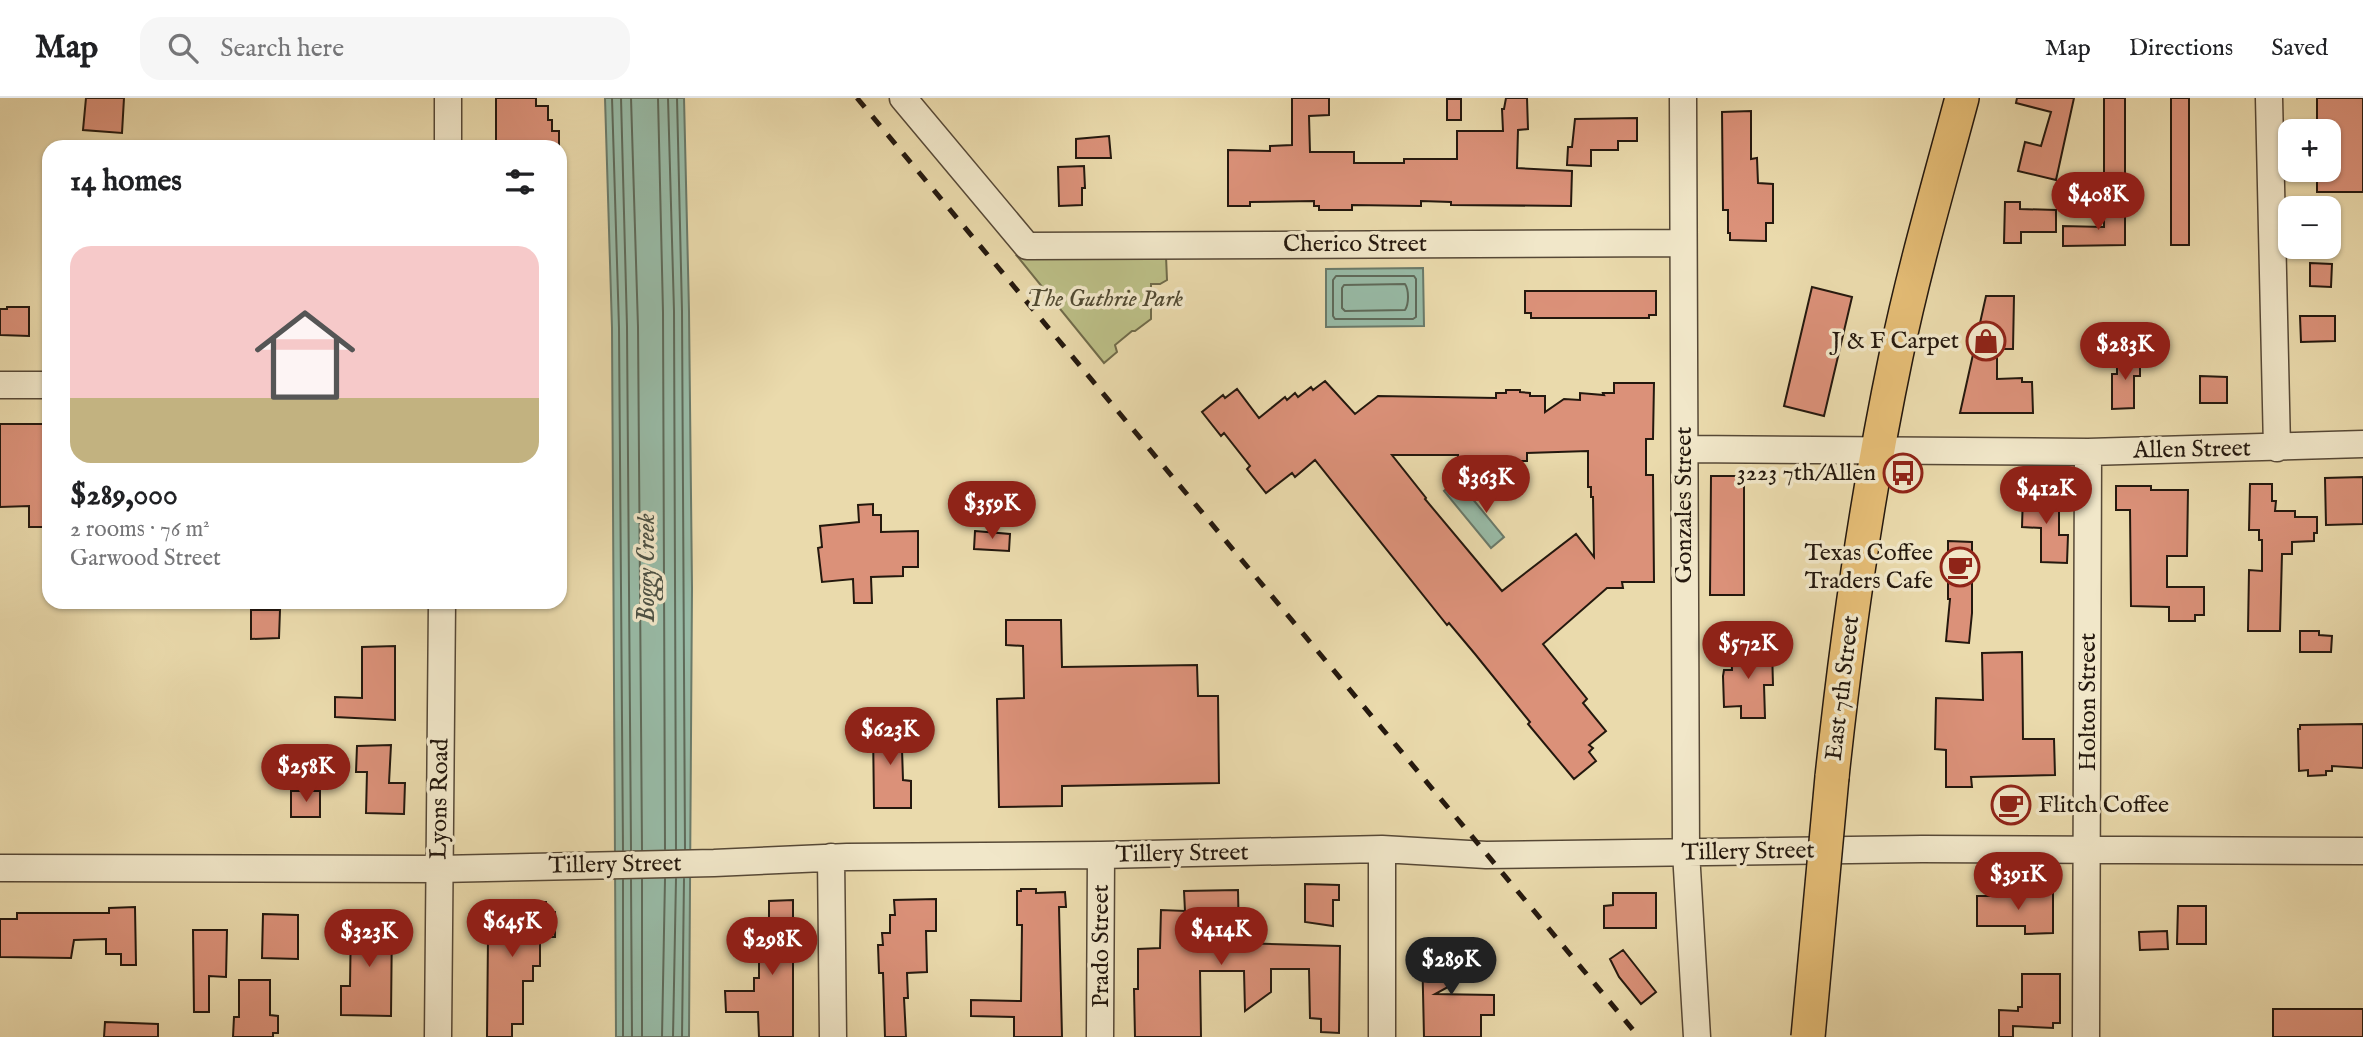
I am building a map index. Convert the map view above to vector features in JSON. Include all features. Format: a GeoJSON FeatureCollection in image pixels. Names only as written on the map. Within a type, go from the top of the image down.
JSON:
{"type":"FeatureCollection","features":[{"type":"Feature","properties":{"kind":"main road","name":"East 7th Street"},"geometry":{"type":"LineString","coordinates":[[1808,1037],[1832,777],[1846,651],[1866,512],[1896,354],[1962,98]]}},
{"type":"Feature","properties":{"kind":"street"},"geometry":{"type":"LineString","coordinates":[[447,140],[448,98]]}},
{"type":"Feature","properties":{"kind":"street","name":"Cherico Street"},"geometry":{"type":"LineString","coordinates":[[903,98],[1027,246],[1683,243]]}},
{"type":"Feature","properties":{"kind":"street","name":"Gonzales Street"},"geometry":{"type":"LineString","coordinates":[[1683,98],[1686,852],[1697,1037]]}},
{"type":"Feature","properties":{"kind":"street"},"geometry":{"type":"LineString","coordinates":[[2269,98],[2277,448]]}},
{"type":"Feature","properties":{"kind":"street"},"geometry":{"type":"LineString","coordinates":[[0,385],[42,385]]}},
{"type":"Feature","properties":{"kind":"street","name":"Allen Street"},"geometry":{"type":"LineString","coordinates":[[1685,449],[2088,452],[2363,444]]}},
{"type":"Feature","properties":{"kind":"street","name":"Holton Street"},"geometry":{"type":"LineString","coordinates":[[2087,1037],[2088,452]]}},
{"type":"Feature","properties":{"kind":"street","name":"Lyons Road"},"geometry":{"type":"LineString","coordinates":[[438,1037],[442,609]]}},
{"type":"Feature","properties":{"kind":"street"},"geometry":{"type":"LineString","coordinates":[[1382,849],[1382,1037]]}},
{"type":"Feature","properties":{"kind":"street","name":"Tillery Street"},"geometry":{"type":"LineString","coordinates":[[0,868],[439,869],[714,863],[831,857],[1382,849],[1486,855],[1922,849],[2363,851]]}},
{"type":"Feature","properties":{"kind":"street","name":"Prado Street"},"geometry":{"type":"LineString","coordinates":[[1100,1037],[1101,855]]}},
{"type":"Feature","properties":{"kind":"street"},"geometry":{"type":"LineString","coordinates":[[831,857],[833,1037]]}},
{"type":"Feature","properties":{"kind":"green space","name":"The Guthrie Park"},"geometry":{"type":"Polygon","coordinates":[[[1017,256],[1166,256],[1167,280],[1160,284],[1151,284],[1151,319],[1115,345],[1117,352],[1104,363],[1017,256]]]}},
{"type":"Feature","properties":{"kind":"water","name":"Boggy Creek"},"geometry":{"type":"Polygon","coordinates":[[[605,98],[684,98],[692,588],[689,1037],[616,1037],[612,328],[605,98]]]}},
{"type":"Feature","properties":{"kind":"water"},"geometry":{"type":"Polygon","coordinates":[[[1423,268],[1424,326],[1326,327],[1326,269],[1423,268]]]}},
{"type":"Feature","properties":{"kind":"water"},"geometry":{"type":"Polygon","coordinates":[[[1457,480],[1504,537],[1491,548],[1444,491],[1457,480]]]}},
{"type":"Feature","properties":{"kind":"building"},"geometry":{"type":"Polygon","coordinates":[[[86,98],[124,98],[122,133],[83,130],[86,98]]]}},
{"type":"Feature","properties":{"kind":"building"},"geometry":{"type":"Polygon","coordinates":[[[496,98],[536,98],[536,106],[548,106],[548,120],[552,120],[552,131],[559,131],[559,140],[496,140],[496,98]]]}},
{"type":"Feature","properties":{"kind":"building"},"geometry":{"type":"Polygon","coordinates":[[[1292,98],[1329,98],[1329,115],[1309,116],[1310,152],[1354,152],[1354,163],[1404,163],[1404,159],[1457,159],[1457,131],[1503,131],[1502,109],[1506,98],[1527,98],[1528,129],[1518,130],[1517,168],[1572,171],[1571,206],[1451,205],[1451,202],[1421,201],[1421,206],[1352,205],[1352,210],[1319,210],[1319,206],[1314,206],[1314,201],[1250,202],[1250,206],[1228,206],[1228,150],[1270,151],[1270,146],[1292,145],[1292,98]]]}},
{"type":"Feature","properties":{"kind":"building"},"geometry":{"type":"Polygon","coordinates":[[[2017,98],[2074,98],[2056,180],[2018,171],[2025,142],[2041,146],[2051,112],[2016,103],[2017,98]]]}},
{"type":"Feature","properties":{"kind":"building"},"geometry":{"type":"Polygon","coordinates":[[[2104,98],[2125,98],[2125,197],[2104,192],[2104,98]]]}},
{"type":"Feature","properties":{"kind":"building"},"geometry":{"type":"Polygon","coordinates":[[[2171,98],[2189,98],[2189,245],[2171,245],[2171,98]]]}},
{"type":"Feature","properties":{"kind":"building"},"geometry":{"type":"Polygon","coordinates":[[[2317,98],[2363,98],[2363,192],[2317,192],[2317,182],[2341,182],[2341,119],[2317,119],[2317,98]]]}},
{"type":"Feature","properties":{"kind":"building"},"geometry":{"type":"Polygon","coordinates":[[[1447,99],[1461,99],[1461,120],[1447,120],[1447,99]]]}},
{"type":"Feature","properties":{"kind":"building"},"geometry":{"type":"Polygon","coordinates":[[[1751,111],[1751,159],[1757,158],[1758,183],[1773,184],[1773,223],[1766,223],[1766,241],[1730,240],[1728,210],[1723,210],[1722,112],[1751,111]]]}},
{"type":"Feature","properties":{"kind":"building"},"geometry":{"type":"Polygon","coordinates":[[[1637,118],[1637,141],[1618,141],[1618,150],[1591,150],[1591,166],[1567,165],[1575,119],[1637,118]]]}},
{"type":"Feature","properties":{"kind":"building"},"geometry":{"type":"Polygon","coordinates":[[[1109,136],[1111,158],[1076,158],[1076,139],[1109,136]]]}},
{"type":"Feature","properties":{"kind":"building"},"geometry":{"type":"Polygon","coordinates":[[[1084,166],[1085,188],[1082,188],[1082,205],[1059,206],[1058,167],[1084,166]]]}},
{"type":"Feature","properties":{"kind":"building"},"geometry":{"type":"Polygon","coordinates":[[[2005,202],[2020,202],[2020,209],[2056,210],[2056,232],[2021,232],[2021,243],[2004,243],[2005,202]]]}},
{"type":"Feature","properties":{"kind":"building"},"geometry":{"type":"Polygon","coordinates":[[[2104,211],[2125,212],[2125,245],[2063,246],[2063,226],[2104,227],[2104,211]]]}},
{"type":"Feature","properties":{"kind":"building"},"geometry":{"type":"Polygon","coordinates":[[[2310,263],[2332,264],[2331,287],[2310,286],[2310,263]]]}},
{"type":"Feature","properties":{"kind":"building"},"geometry":{"type":"Polygon","coordinates":[[[1812,287],[1852,297],[1824,416],[1784,406],[1812,287]]]}},
{"type":"Feature","properties":{"kind":"building"},"geometry":{"type":"Polygon","coordinates":[[[1525,291],[1656,291],[1656,315],[1649,315],[1649,318],[1531,318],[1531,313],[1525,313],[1525,291]]]}},
{"type":"Feature","properties":{"kind":"building"},"geometry":{"type":"Polygon","coordinates":[[[1986,296],[2014,296],[2013,349],[1997,349],[1997,379],[2022,378],[2022,382],[2032,382],[2033,413],[1960,413],[1986,296]]]}},
{"type":"Feature","properties":{"kind":"building"},"geometry":{"type":"Polygon","coordinates":[[[29,307],[29,336],[0,335],[0,309],[29,307]]]}},
{"type":"Feature","properties":{"kind":"building"},"geometry":{"type":"Polygon","coordinates":[[[2300,316],[2335,316],[2335,341],[2301,342],[2300,316]]]}},
{"type":"Feature","properties":{"kind":"building"},"geometry":{"type":"Polygon","coordinates":[[[2117,356],[2140,356],[2140,376],[2134,376],[2134,408],[2112,409],[2112,374],[2117,374],[2117,356]]]}},
{"type":"Feature","properties":{"kind":"building"},"geometry":{"type":"Polygon","coordinates":[[[2200,376],[2227,377],[2227,403],[2200,403],[2200,376]]]}},
{"type":"Feature","properties":{"kind":"building"},"geometry":{"type":"Polygon","coordinates":[[[1325,381],[1355,414],[1378,396],[1496,398],[1496,393],[1506,393],[1506,390],[1520,390],[1530,393],[1530,396],[1545,396],[1545,412],[1564,399],[1580,400],[1580,393],[1614,393],[1614,383],[1654,383],[1653,439],[1646,439],[1646,475],[1653,475],[1654,582],[1622,582],[1623,588],[1607,588],[1543,644],[1587,699],[1583,703],[1606,731],[1589,745],[1593,748],[1589,752],[1596,761],[1574,779],[1315,460],[1295,477],[1292,473],[1266,493],[1247,469],[1250,466],[1224,433],[1221,436],[1202,412],[1223,395],[1225,398],[1237,389],[1259,418],[1285,397],[1287,400],[1295,393],[1298,397],[1311,387],[1313,390],[1325,381]],[[1588,451],[1527,453],[1527,461],[1517,463],[1468,463],[1468,460],[1458,460],[1458,455],[1392,455],[1502,591],[1576,534],[1594,557],[1593,497],[1591,487],[1588,487],[1588,451]]]}},
{"type":"Feature","properties":{"kind":"building"},"geometry":{"type":"Polygon","coordinates":[[[0,424],[42,424],[42,527],[29,527],[29,506],[0,507],[0,424]]]}},
{"type":"Feature","properties":{"kind":"building"},"geometry":{"type":"Polygon","coordinates":[[[1711,476],[1744,476],[1744,595],[1710,595],[1711,476]]]}},
{"type":"Feature","properties":{"kind":"building"},"geometry":{"type":"Polygon","coordinates":[[[2363,477],[2363,524],[2326,525],[2325,478],[2363,477]]]}},
{"type":"Feature","properties":{"kind":"building"},"geometry":{"type":"Polygon","coordinates":[[[2250,484],[2272,484],[2275,511],[2295,511],[2295,517],[2317,517],[2314,541],[2292,542],[2292,554],[2282,554],[2280,631],[2248,631],[2249,570],[2262,571],[2262,540],[2259,540],[2259,530],[2249,530],[2250,484]]]}},
{"type":"Feature","properties":{"kind":"building"},"geometry":{"type":"Polygon","coordinates":[[[2116,486],[2188,490],[2187,556],[2167,556],[2167,587],[2204,587],[2204,615],[2195,615],[2195,621],[2169,621],[2169,607],[2131,606],[2130,510],[2116,510],[2116,486]]]}},
{"type":"Feature","properties":{"kind":"building"},"geometry":{"type":"Polygon","coordinates":[[[2023,494],[2053,494],[2053,504],[2059,504],[2059,535],[2068,535],[2067,563],[2041,562],[2041,528],[2022,527],[2023,494]]]}},
{"type":"Feature","properties":{"kind":"building"},"geometry":{"type":"Polygon","coordinates":[[[873,504],[873,515],[881,515],[881,532],[918,531],[918,567],[903,567],[903,576],[871,577],[872,603],[854,603],[853,579],[822,582],[818,548],[822,547],[820,526],[859,522],[858,505],[873,504]]]}},
{"type":"Feature","properties":{"kind":"building"},"geometry":{"type":"Polygon","coordinates":[[[975,531],[1010,534],[1009,551],[974,549],[975,531]]]}},
{"type":"Feature","properties":{"kind":"building"},"geometry":{"type":"Polygon","coordinates":[[[1948,541],[1972,542],[1972,613],[1969,643],[1946,641],[1950,599],[1948,541]]]}},
{"type":"Feature","properties":{"kind":"building"},"geometry":{"type":"Polygon","coordinates":[[[251,610],[280,610],[279,638],[251,639],[251,610]]]}},
{"type":"Feature","properties":{"kind":"building"},"geometry":{"type":"Polygon","coordinates":[[[1006,620],[1061,620],[1062,667],[1197,665],[1198,696],[1218,696],[1219,783],[1062,786],[1062,806],[999,807],[997,699],[1024,698],[1023,646],[1006,645],[1006,620]]]}},
{"type":"Feature","properties":{"kind":"building"},"geometry":{"type":"Polygon","coordinates":[[[2300,631],[2319,631],[2319,635],[2332,636],[2331,652],[2300,652],[2300,631]]]}},
{"type":"Feature","properties":{"kind":"building"},"geometry":{"type":"Polygon","coordinates":[[[395,646],[395,720],[335,717],[335,697],[362,698],[362,647],[395,646]]]}},
{"type":"Feature","properties":{"kind":"building"},"geometry":{"type":"Polygon","coordinates":[[[1731,648],[1772,649],[1773,685],[1764,685],[1765,718],[1741,718],[1741,706],[1724,707],[1723,676],[1724,670],[1732,670],[1731,648]]]}},
{"type":"Feature","properties":{"kind":"building"},"geometry":{"type":"Polygon","coordinates":[[[2022,652],[2023,739],[2054,739],[2055,775],[1971,777],[1972,787],[1946,787],[1946,750],[1935,749],[1936,698],[1983,700],[1982,653],[2022,652]]]}},
{"type":"Feature","properties":{"kind":"building"},"geometry":{"type":"Polygon","coordinates":[[[880,718],[901,718],[903,780],[911,781],[911,808],[874,808],[873,728],[880,728],[880,718]]]}},
{"type":"Feature","properties":{"kind":"building"},"geometry":{"type":"Polygon","coordinates":[[[2363,724],[2363,768],[2332,766],[2332,771],[2326,771],[2326,775],[2308,776],[2308,770],[2299,771],[2300,725],[2363,724]]]}},
{"type":"Feature","properties":{"kind":"building"},"geometry":{"type":"Polygon","coordinates":[[[391,745],[389,783],[405,783],[404,814],[366,813],[367,772],[356,772],[357,746],[391,745]]]}},
{"type":"Feature","properties":{"kind":"building"},"geometry":{"type":"Polygon","coordinates":[[[291,791],[320,791],[320,817],[291,817],[291,791]]]}},
{"type":"Feature","properties":{"kind":"building"},"geometry":{"type":"Polygon","coordinates":[[[1305,884],[1339,885],[1339,900],[1333,900],[1333,926],[1305,922],[1305,884]]]}},
{"type":"Feature","properties":{"kind":"building"},"geometry":{"type":"Polygon","coordinates":[[[1036,889],[1036,893],[1065,892],[1066,907],[1059,907],[1062,1037],[1014,1037],[1014,1017],[971,1016],[971,1000],[1021,1001],[1022,925],[1017,925],[1017,891],[1036,889]]]}},
{"type":"Feature","properties":{"kind":"building"},"geometry":{"type":"Polygon","coordinates":[[[1238,890],[1239,943],[1340,946],[1339,1033],[1321,1032],[1321,1019],[1310,1018],[1309,969],[1271,969],[1271,992],[1245,1011],[1244,971],[1200,971],[1201,1037],[1135,1037],[1134,989],[1138,989],[1138,949],[1160,948],[1161,910],[1185,911],[1184,891],[1238,890]]]}},
{"type":"Feature","properties":{"kind":"building"},"geometry":{"type":"Polygon","coordinates":[[[2025,891],[2053,891],[2053,933],[2025,934],[2025,926],[1977,926],[1977,896],[2025,896],[2025,891]]]}},
{"type":"Feature","properties":{"kind":"building"},"geometry":{"type":"Polygon","coordinates":[[[1613,893],[1656,893],[1656,928],[1604,928],[1604,906],[1613,905],[1613,893]]]}},
{"type":"Feature","properties":{"kind":"building"},"geometry":{"type":"Polygon","coordinates":[[[936,899],[936,931],[926,931],[927,972],[907,973],[908,998],[904,998],[906,1037],[885,1037],[883,973],[879,973],[878,945],[883,945],[882,933],[890,933],[890,915],[895,915],[894,900],[936,899]]]}},
{"type":"Feature","properties":{"kind":"building"},"geometry":{"type":"Polygon","coordinates":[[[793,900],[793,1037],[759,1037],[758,1012],[726,1012],[725,991],[754,991],[754,978],[759,978],[759,941],[763,941],[763,928],[769,928],[769,901],[793,900]]]}},
{"type":"Feature","properties":{"kind":"building"},"geometry":{"type":"Polygon","coordinates":[[[546,902],[546,913],[555,912],[555,937],[540,937],[540,966],[533,966],[533,981],[523,981],[523,1024],[512,1024],[512,1037],[487,1037],[488,937],[482,937],[482,912],[492,913],[492,903],[546,902]]]}},
{"type":"Feature","properties":{"kind":"building"},"geometry":{"type":"Polygon","coordinates":[[[2178,906],[2206,906],[2206,944],[2177,944],[2178,906]]]}},
{"type":"Feature","properties":{"kind":"building"},"geometry":{"type":"Polygon","coordinates":[[[135,907],[136,965],[121,965],[121,954],[106,954],[106,939],[74,940],[71,958],[0,957],[0,919],[17,919],[17,913],[109,913],[109,908],[135,907]]]}},
{"type":"Feature","properties":{"kind":"building"},"geometry":{"type":"Polygon","coordinates":[[[263,914],[298,915],[298,959],[262,958],[263,914]]]}},
{"type":"Feature","properties":{"kind":"building"},"geometry":{"type":"Polygon","coordinates":[[[351,918],[392,918],[391,1016],[341,1015],[341,986],[350,986],[351,918]]]}},
{"type":"Feature","properties":{"kind":"building"},"geometry":{"type":"Polygon","coordinates":[[[193,930],[227,930],[226,977],[209,976],[209,1012],[194,1012],[193,930]]]}},
{"type":"Feature","properties":{"kind":"building"},"geometry":{"type":"Polygon","coordinates":[[[2167,931],[2168,949],[2140,950],[2139,932],[2167,931]]]}},
{"type":"Feature","properties":{"kind":"building"},"geometry":{"type":"Polygon","coordinates":[[[1446,946],[1447,960],[1473,960],[1479,970],[1435,994],[1494,995],[1494,1015],[1481,1015],[1481,1037],[1424,1037],[1422,947],[1446,946]]]}},
{"type":"Feature","properties":{"kind":"building"},"geometry":{"type":"Polygon","coordinates":[[[1623,950],[1656,992],[1641,1004],[1619,977],[1610,959],[1623,950]]]}},
{"type":"Feature","properties":{"kind":"building"},"geometry":{"type":"Polygon","coordinates":[[[2022,974],[2060,974],[2060,1023],[2053,1023],[2053,1028],[2013,1026],[2013,1037],[1999,1037],[1999,1010],[2018,1011],[2018,1007],[2022,1007],[2022,974]]]}},
{"type":"Feature","properties":{"kind":"building"},"geometry":{"type":"Polygon","coordinates":[[[239,980],[270,980],[270,1015],[278,1016],[278,1033],[273,1033],[273,1037],[233,1037],[234,1017],[239,1017],[239,980]]]}},
{"type":"Feature","properties":{"kind":"building"},"geometry":{"type":"Polygon","coordinates":[[[2273,1009],[2363,1009],[2363,1037],[2273,1037],[2273,1009]]]}},
{"type":"Feature","properties":{"kind":"building"},"geometry":{"type":"Polygon","coordinates":[[[105,1022],[158,1024],[158,1037],[104,1037],[105,1022]]]}},
{"type":"Feature","properties":{"kind":"railway"},"geometry":{"type":"LineString","coordinates":[[857,98],[1639,1037]]}},
{"type":"Feature","properties":{"kind":"place","name":"J & F Carpet"},"geometry":{"type":"Point","coordinates":[1986,341]}},
{"type":"Feature","properties":{"kind":"place","name":"3223 7th/Allen"},"geometry":{"type":"Point","coordinates":[1903,473]}},
{"type":"Feature","properties":{"kind":"place","name":"Texas Coffee Traders Cafe"},"geometry":{"type":"Point","coordinates":[1960,567]}},
{"type":"Feature","properties":{"kind":"place","name":"Flitch Coffee"},"geometry":{"type":"Point","coordinates":[2011,805]}}]}
